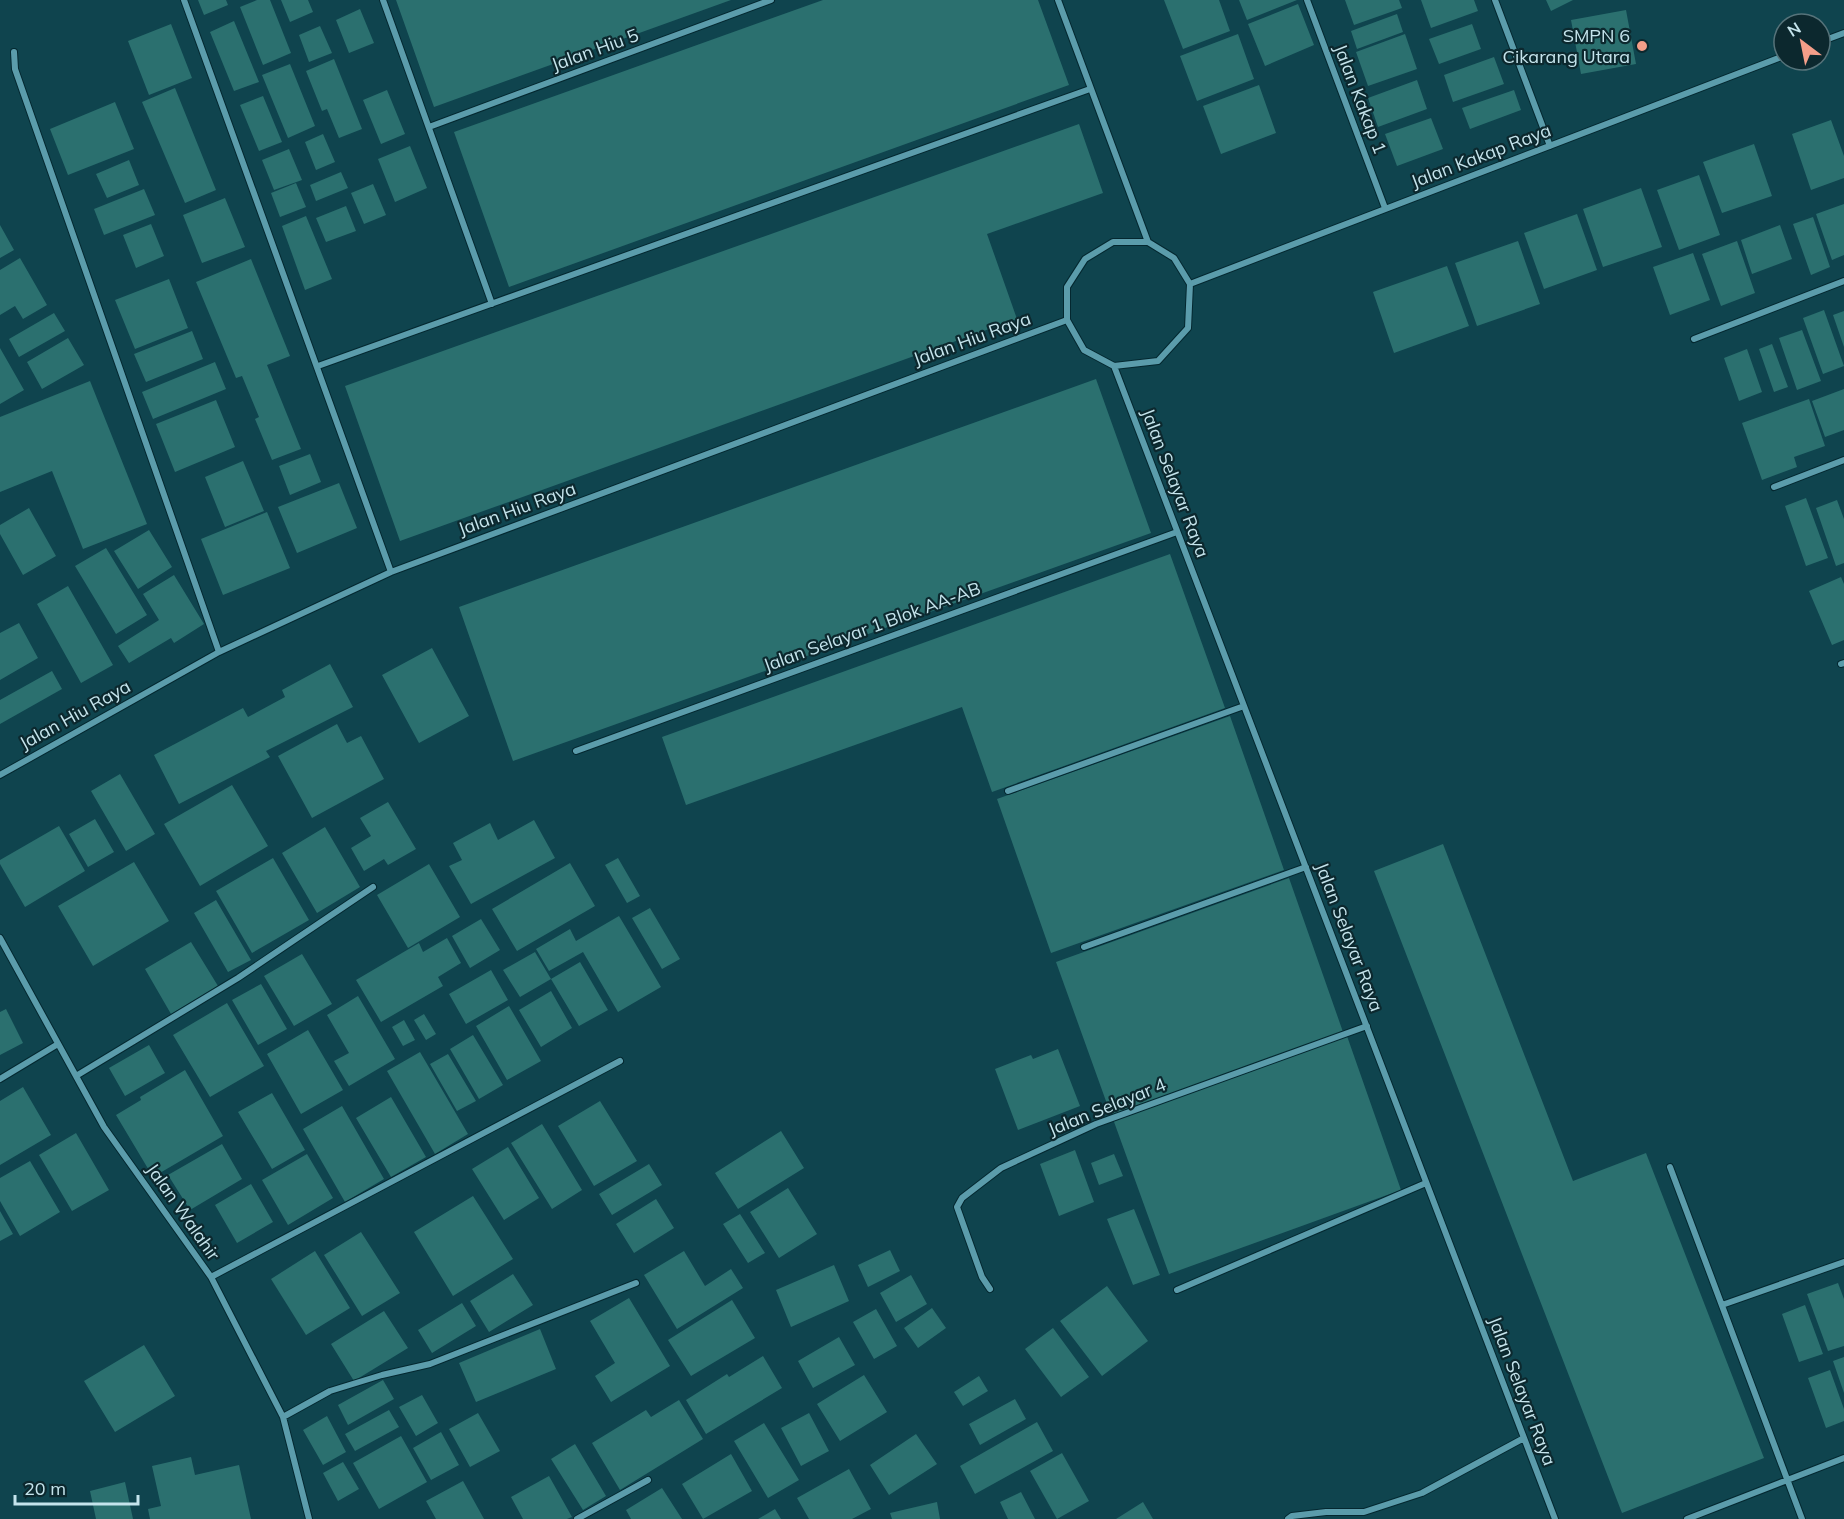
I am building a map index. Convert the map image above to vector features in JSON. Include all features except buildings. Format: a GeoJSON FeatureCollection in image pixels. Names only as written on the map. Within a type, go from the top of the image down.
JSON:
{"type":"FeatureCollection","features":[{"type":"Feature","properties":{"kind":"street"},"geometry":{"type":"LineString","coordinates":[[184,0],[391,572]]}},
{"type":"Feature","properties":{"kind":"street"},"geometry":{"type":"LineString","coordinates":[[383,0],[492,304]]}},
{"type":"Feature","properties":{"kind":"street","name":"Jalan Hiu 5"},"geometry":{"type":"LineString","coordinates":[[429,127],[771,0]]}},
{"type":"Feature","properties":{"kind":"street"},"geometry":{"type":"LineString","coordinates":[[1058,0],[1148,242]]}},
{"type":"Feature","properties":{"kind":"street","name":"Jalan Kakap 1"},"geometry":{"type":"LineString","coordinates":[[1307,0],[1385,208]]}},
{"type":"Feature","properties":{"kind":"street"},"geometry":{"type":"LineString","coordinates":[[1495,0],[1550,146]]}},
{"type":"Feature","properties":{"kind":"street"},"geometry":{"type":"LineString","coordinates":[[14,52],[15,69],[219,651]]}},
{"type":"Feature","properties":{"kind":"street","name":"Jalan Kakap Raya"},"geometry":{"type":"LineString","coordinates":[[1190,284],[1772,61]]}},
{"type":"Feature","properties":{"kind":"street"},"geometry":{"type":"LineString","coordinates":[[318,366],[1090,89]]}},
{"type":"Feature","properties":{"kind":"street"},"geometry":{"type":"LineString","coordinates":[[1113,242],[1148,242],[1173,258],[1190,284],[1188,328],[1158,361],[1114,366],[1084,350],[1067,320],[1067,287],[1085,259],[1113,242]]}},
{"type":"Feature","properties":{"kind":"street"},"geometry":{"type":"LineString","coordinates":[[1694,339],[1844,281]]}},
{"type":"Feature","properties":{"kind":"street","name":"Jalan Hiu Raya"},"geometry":{"type":"LineString","coordinates":[[0,775],[219,651],[391,572],[1067,320]]}},
{"type":"Feature","properties":{"kind":"street","name":"Jalan Selayar Raya"},"geometry":{"type":"LineString","coordinates":[[1114,366],[1555,1519]]}},
{"type":"Feature","properties":{"kind":"street"},"geometry":{"type":"LineString","coordinates":[[1774,487],[1844,460]]}},
{"type":"Feature","properties":{"kind":"street","name":"Jalan Selayar 1 Blok AA-AB"},"geometry":{"type":"LineString","coordinates":[[576,751],[1178,532]]}},
{"type":"Feature","properties":{"kind":"street"},"geometry":{"type":"LineString","coordinates":[[1008,791],[1244,706]]}},
{"type":"Feature","properties":{"kind":"street"},"geometry":{"type":"LineString","coordinates":[[1083,947],[1306,867]]}},
{"type":"Feature","properties":{"kind":"street"},"geometry":{"type":"LineString","coordinates":[[76,1076],[238,978],[373,887]]}},
{"type":"Feature","properties":{"kind":"street","name":"Jalan Walahir"},"geometry":{"type":"LineString","coordinates":[[0,938],[104,1127],[211,1277],[283,1417],[309,1519]]}},
{"type":"Feature","properties":{"kind":"street","name":"Jalan Selayar 4"},"geometry":{"type":"LineString","coordinates":[[990,1289],[981,1277],[957,1207],[962,1198],[985,1179],[1001,1168],[1096,1124],[1366,1026]]}},
{"type":"Feature","properties":{"kind":"street"},"geometry":{"type":"LineString","coordinates":[[0,1079],[58,1044]]}},
{"type":"Feature","properties":{"kind":"street"},"geometry":{"type":"LineString","coordinates":[[211,1277],[620,1060]]}},
{"type":"Feature","properties":{"kind":"street"},"geometry":{"type":"LineString","coordinates":[[1670,1167],[1802,1519]]}},
{"type":"Feature","properties":{"kind":"street"},"geometry":{"type":"LineString","coordinates":[[1177,1290],[1426,1183]]}},
{"type":"Feature","properties":{"kind":"street"},"geometry":{"type":"LineString","coordinates":[[1722,1305],[1844,1262]]}},
{"type":"Feature","properties":{"kind":"street"},"geometry":{"type":"LineString","coordinates":[[283,1417],[330,1391],[382,1375],[430,1364],[636,1283]]}},
{"type":"Feature","properties":{"kind":"street"},"geometry":{"type":"LineString","coordinates":[[1288,1519],[1292,1516],[1326,1512],[1364,1512],[1422,1492],[1524,1438]]}},
{"type":"Feature","properties":{"kind":"street"},"geometry":{"type":"LineString","coordinates":[[1687,1519],[1844,1458]]}},
{"type":"Feature","properties":{"kind":"street"},"geometry":{"type":"LineString","coordinates":[[577,1519],[648,1480]]}},
{"type":"Feature","properties":{"kind":"place","name":"SMPN 6 Cikarang Utara"},"geometry":{"type":"Point","coordinates":[1642,46]}}]}
